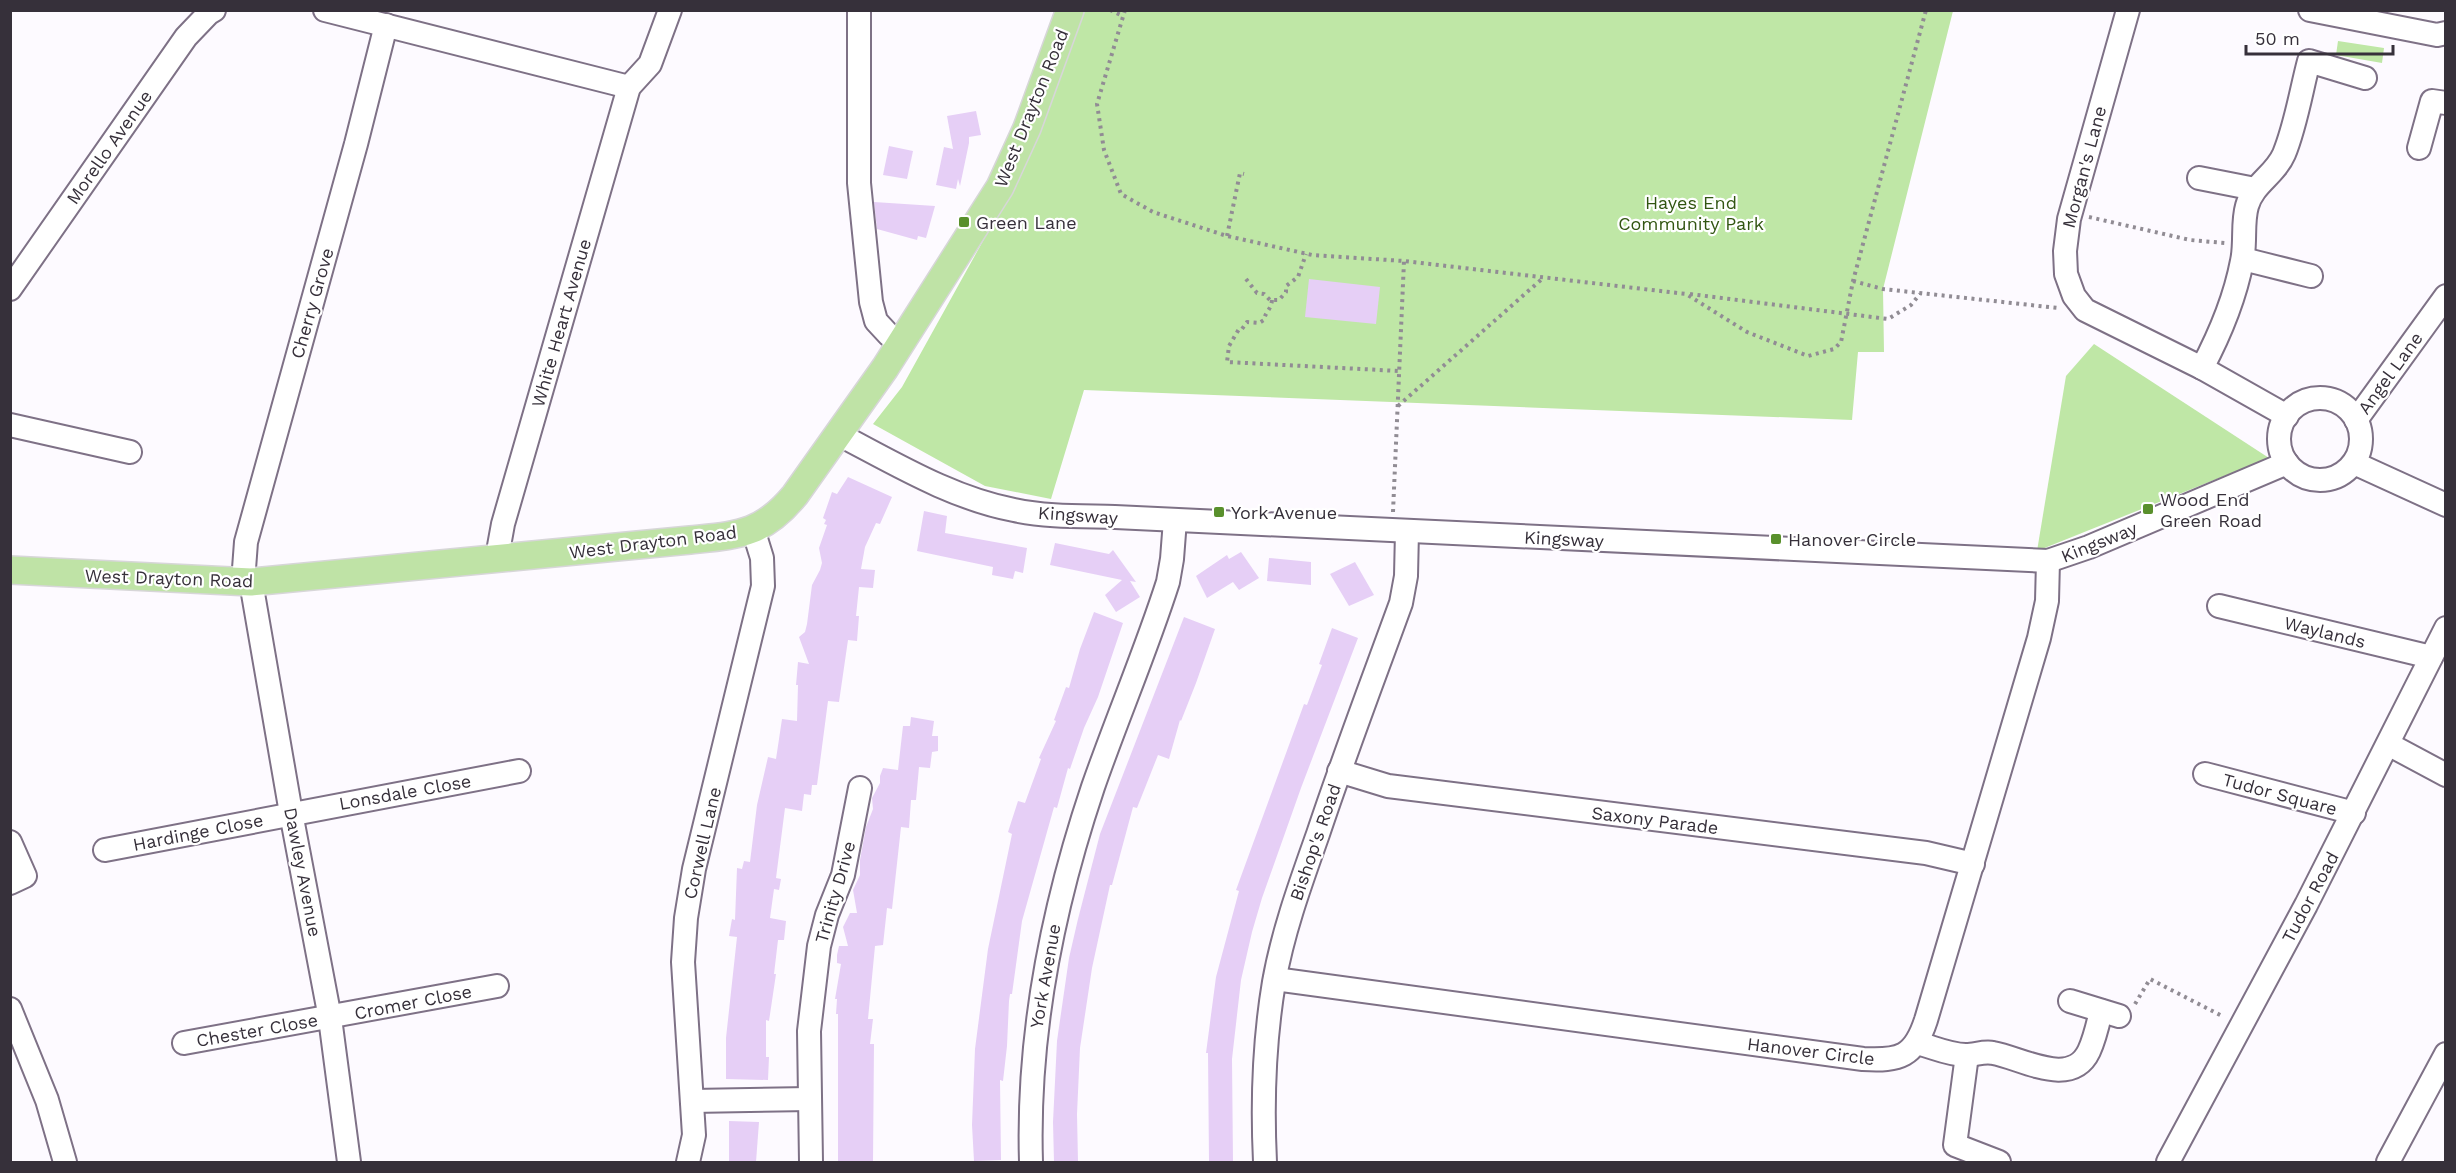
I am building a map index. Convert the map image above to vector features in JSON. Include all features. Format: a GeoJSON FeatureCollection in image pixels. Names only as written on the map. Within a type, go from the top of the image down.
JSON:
{"type":"FeatureCollection","features":[{"type":"Feature","properties":{"kind":"main road","name":"West Drayton Road"},"geometry":{"type":"LineString","coordinates":[[10,570],[247,582],[700,539],[739,534],[770,521],[786,506],[838,434],[901,342],[1000,187],[1027,128],[1070,10]]}},
{"type":"Feature","properties":{"kind":"street","name":"Morello Avenue"},"geometry":{"type":"LineString","coordinates":[[10,289],[186,36],[208,13],[214,10]]}},
{"type":"Feature","properties":{"kind":"street"},"geometry":{"type":"LineString","coordinates":[[325,10],[629,87],[650,64],[670,10]]}},
{"type":"Feature","properties":{"kind":"street"},"geometry":{"type":"LineString","coordinates":[[859,10],[859,183],[871,302],[876,321],[889,335],[901,342]]}},
{"type":"Feature","properties":{"kind":"street","name":"Morgan's Lane"},"geometry":{"type":"LineString","coordinates":[[2085,310],[2074,296],[2067,273],[2065,251],[2070,212],[2128,10]]}},
{"type":"Feature","properties":{"kind":"street"},"geometry":{"type":"LineString","coordinates":[[2310,10],[2437,34],[2445,33]]}},
{"type":"Feature","properties":{"kind":"street","name":"Cherry Grove"},"geometry":{"type":"LineString","coordinates":[[247,582],[246,542],[387,25]]}},
{"type":"Feature","properties":{"kind":"street"},"geometry":{"type":"LineString","coordinates":[[2202,368],[2225,318],[2244,252],[2247,205],[2255,189],[2275,170],[2284,154],[2309,61],[2365,78]]}},
{"type":"Feature","properties":{"kind":"street","name":"White Heart Avenue"},"geometry":{"type":"LineString","coordinates":[[500,559],[499,546],[503,524],[629,87]]}},
{"type":"Feature","properties":{"kind":"street"},"geometry":{"type":"LineString","coordinates":[[2419,148],[2432,101],[2445,103]]}},
{"type":"Feature","properties":{"kind":"street"},"geometry":{"type":"LineString","coordinates":[[2199,178],[2255,189]]}},
{"type":"Feature","properties":{"kind":"street"},"geometry":{"type":"LineString","coordinates":[[2244,252],[2311,276]]}},
{"type":"Feature","properties":{"kind":"street","name":"Angel Lane"},"geometry":{"type":"LineString","coordinates":[[2356,420],[2445,296]]}},
{"type":"Feature","properties":{"kind":"street"},"geometry":{"type":"LineString","coordinates":[[2085,310],[2202,368],[2287,416]]}},
{"type":"Feature","properties":{"kind":"street"},"geometry":{"type":"LineString","coordinates":[[2317,399],[2329,400],[2344,406],[2356,420],[2361,443],[2354,463],[2338,476],[2317,480],[2300,475],[2287,463],[2279,441],[2287,416],[2303,402],[2317,399]]}},
{"type":"Feature","properties":{"kind":"street"},"geometry":{"type":"LineString","coordinates":[[10,425],[130,453]]}},
{"type":"Feature","properties":{"kind":"street","name":"Kingsway"},"geometry":{"type":"LineString","coordinates":[[838,434],[939,485],[993,506],[1017,511],[2048,561],[2089,547],[2287,463]]}},
{"type":"Feature","properties":{"kind":"street"},"geometry":{"type":"LineString","coordinates":[[2354,463],[2445,505]]}},
{"type":"Feature","properties":{"kind":"street","name":"York Avenue"},"geometry":{"type":"LineString","coordinates":[[1031,1162],[1030,1104],[1034,1042],[1056,912],[1094,785],[1168,582],[1175,520]]}},
{"type":"Feature","properties":{"kind":"street","name":"Corwell Lane"},"geometry":{"type":"LineString","coordinates":[[688,1162],[694,1136],[683,962],[684,929],[694,869],[762,594],[764,576],[762,558],[753,529]]}},
{"type":"Feature","properties":{"kind":"street","name":"Bishop's Road"},"geometry":{"type":"LineString","coordinates":[[1265,1162],[1264,1059],[1275,979],[1288,923],[1401,603],[1406,576],[1400,531]]}},
{"type":"Feature","properties":{"kind":"street"},"geometry":{"type":"LineString","coordinates":[[2048,561],[2047,601],[2039,638],[1973,864],[1917,1043],[1967,1055],[1990,1052],[2056,1070],[2071,1068],[2085,1058],[2110,1014],[2070,1001]]}},
{"type":"Feature","properties":{"kind":"street","name":"Dawley Avenue"},"geometry":{"type":"LineString","coordinates":[[247,582],[330,1018],[349,1162]]}},
{"type":"Feature","properties":{"kind":"street","name":"Waylands"},"geometry":{"type":"LineString","coordinates":[[2219,606],[2431,657]]}},
{"type":"Feature","properties":{"kind":"street","name":"Tudor Road"},"geometry":{"type":"LineString","coordinates":[[2168,1162],[2354,813],[2445,628]]}},
{"type":"Feature","properties":{"kind":"street"},"geometry":{"type":"LineString","coordinates":[[2388,744],[2445,775]]}},
{"type":"Feature","properties":{"kind":"street","name":"Lonsdale Close"},"geometry":{"type":"LineString","coordinates":[[291,813],[519,771]]}},
{"type":"Feature","properties":{"kind":"street","name":"Saxony Parade"},"geometry":{"type":"LineString","coordinates":[[1340,771],[1388,786],[1926,854],[1973,864]]}},
{"type":"Feature","properties":{"kind":"street","name":"Tudor Square"},"geometry":{"type":"LineString","coordinates":[[2205,774],[2354,813]]}},
{"type":"Feature","properties":{"kind":"street","name":"Trinity Drive"},"geometry":{"type":"LineString","coordinates":[[811,1162],[809,1031],[819,946],[826,915],[843,875],[850,849],[860,788]]}},
{"type":"Feature","properties":{"kind":"street","name":"Hardinge Close"},"geometry":{"type":"LineString","coordinates":[[105,850],[291,813]]}},
{"type":"Feature","properties":{"kind":"street"},"geometry":{"type":"LineString","coordinates":[[10,842],[25,876],[10,884]]}},
{"type":"Feature","properties":{"kind":"street","name":"Hanover Circle"},"geometry":{"type":"LineString","coordinates":[[1275,979],[1863,1059],[1899,1058],[1917,1043]]}},
{"type":"Feature","properties":{"kind":"street","name":"Cromer Close"},"geometry":{"type":"LineString","coordinates":[[330,1018],[497,986]]}},
{"type":"Feature","properties":{"kind":"street"},"geometry":{"type":"LineString","coordinates":[[10,1009],[47,1100],[65,1162]]}},
{"type":"Feature","properties":{"kind":"street","name":"Chester Close"},"geometry":{"type":"LineString","coordinates":[[184,1043],[330,1018]]}},
{"type":"Feature","properties":{"kind":"street"},"geometry":{"type":"LineString","coordinates":[[2388,1162],[2445,1054]]}},
{"type":"Feature","properties":{"kind":"street"},"geometry":{"type":"LineString","coordinates":[[1967,1055],[1955,1145],[1999,1162]]}},
{"type":"Feature","properties":{"kind":"street"},"geometry":{"type":"LineString","coordinates":[[692,1101],[810,1099]]}},
{"type":"Feature","properties":{"kind":"path"},"geometry":{"type":"LineString","coordinates":[[1110,10],[1124,13],[1097,104],[1104,150],[1121,194],[1153,212],[1227,236],[1306,254],[1404,261],[1888,319],[1911,305],[1920,294]]}},
{"type":"Feature","properties":{"kind":"path"},"geometry":{"type":"LineString","coordinates":[[1686,294],[1747,332],[1808,356],[1834,349],[1841,342],[1853,281],[1926,10]]}},
{"type":"Feature","properties":{"kind":"path"},"geometry":{"type":"LineString","coordinates":[[1227,236],[1240,173],[1244,174]]}},
{"type":"Feature","properties":{"kind":"path"},"geometry":{"type":"LineString","coordinates":[[2070,212],[2244,252]]}},
{"type":"Feature","properties":{"kind":"path"},"geometry":{"type":"LineString","coordinates":[[1246,279],[1257,293],[1264,294],[1272,300],[1279,300],[1286,292],[1286,286],[1298,277],[1306,254]]}},
{"type":"Feature","properties":{"kind":"path"},"geometry":{"type":"LineString","coordinates":[[1400,531],[1398,406],[1404,261]]}},
{"type":"Feature","properties":{"kind":"path"},"geometry":{"type":"LineString","coordinates":[[1398,406],[1544,277]]}},
{"type":"Feature","properties":{"kind":"path"},"geometry":{"type":"LineString","coordinates":[[1853,281],[1883,289],[1920,294],[2085,310]]}},
{"type":"Feature","properties":{"kind":"path"},"geometry":{"type":"LineString","coordinates":[[1272,300],[1271,309],[1264,320],[1259,323],[1247,322],[1242,329],[1239,329],[1229,346],[1227,362],[1400,371]]}},
{"type":"Feature","properties":{"kind":"path"},"geometry":{"type":"LineString","coordinates":[[2110,1014],[2128,1017],[2150,979],[2241,1026]]}},
{"type":"Feature","properties":{"kind":"green space","name":"Hayes End Community Park"},"geometry":{"type":"Polygon","coordinates":[[[1079,11],[1953,11],[1883,289],[1884,352],[1858,352],[1852,420],[1084,390],[1051,499],[985,486],[873,424],[902,387],[1019,176],[1079,11]]]}},
{"type":"Feature","properties":{"kind":"green space"},"geometry":{"type":"Polygon","coordinates":[[[2338,41],[2384,48],[2382,63],[2336,55],[2338,41]]]}},
{"type":"Feature","properties":{"kind":"green space"},"geometry":{"type":"Polygon","coordinates":[[[2094,344],[2269,458],[2037,551],[2066,376],[2094,344]]]}},
{"type":"Feature","properties":{"kind":"building"},"geometry":{"type":"Polygon","coordinates":[[[976,111],[981,135],[969,137],[960,186],[958,179],[956,189],[936,185],[944,147],[953,149],[947,116],[976,111]]]}},
{"type":"Feature","properties":{"kind":"building"},"geometry":{"type":"Polygon","coordinates":[[[889,146],[913,151],[907,179],[883,175],[889,146]]]}},
{"type":"Feature","properties":{"kind":"building"},"geometry":{"type":"Polygon","coordinates":[[[874,202],[935,206],[926,238],[918,236],[917,240],[877,229],[874,202]]]}},
{"type":"Feature","properties":{"kind":"building"},"geometry":{"type":"Polygon","coordinates":[[[1309,279],[1380,287],[1376,324],[1305,317],[1309,279]]]}},
{"type":"Feature","properties":{"kind":"building"},"geometry":{"type":"Polygon","coordinates":[[[848,477],[892,497],[880,524],[876,523],[865,547],[861,569],[875,570],[873,588],[859,587],[856,616],[859,616],[857,641],[848,640],[839,702],[828,701],[817,785],[812,785],[811,795],[804,794],[802,811],[785,808],[776,878],[781,879],[779,890],[774,889],[770,918],[786,921],[784,940],[778,940],[769,1021],[766,1020],[768,1080],[726,1079],[726,1038],[737,937],[729,936],[732,919],[735,920],[737,868],[742,869],[744,861],[750,862],[757,805],[768,757],[776,759],[782,719],[797,721],[798,662],[809,664],[799,637],[805,632],[812,585],[822,563],[819,548],[827,525],[824,524],[826,520],[823,518],[832,492],[837,494],[848,477]]]}},
{"type":"Feature","properties":{"kind":"building"},"geometry":{"type":"Polygon","coordinates":[[[924,511],[947,516],[945,533],[1027,548],[1023,573],[1015,571],[1013,579],[992,575],[993,567],[917,551],[924,511]]]}},
{"type":"Feature","properties":{"kind":"building"},"geometry":{"type":"Polygon","coordinates":[[[1055,543],[1109,554],[1113,550],[1136,582],[1130,581],[1140,597],[1116,612],[1105,595],[1122,580],[1050,565],[1055,543]]]}},
{"type":"Feature","properties":{"kind":"building"},"geometry":{"type":"Polygon","coordinates":[[[1241,552],[1259,578],[1239,590],[1233,582],[1207,598],[1196,576],[1227,555],[1229,559],[1241,552]]]}},
{"type":"Feature","properties":{"kind":"building"},"geometry":{"type":"Polygon","coordinates":[[[1269,558],[1311,562],[1311,585],[1267,581],[1269,558]]]}},
{"type":"Feature","properties":{"kind":"building"},"geometry":{"type":"Polygon","coordinates":[[[1355,562],[1374,595],[1349,606],[1330,574],[1355,562]]]}},
{"type":"Feature","properties":{"kind":"building"},"geometry":{"type":"Polygon","coordinates":[[[1094,612],[1123,623],[1098,697],[1084,728],[1070,769],[1068,768],[1057,808],[1054,807],[1022,921],[1012,994],[1010,994],[1009,1001],[1003,1081],[1000,1080],[1001,1160],[974,1161],[972,1125],[975,1049],[988,949],[1012,834],[1008,832],[1018,801],[1025,803],[1041,759],[1039,758],[1056,721],[1054,720],[1066,687],[1069,688],[1094,612]]]}},
{"type":"Feature","properties":{"kind":"building"},"geometry":{"type":"Polygon","coordinates":[[[1184,617],[1215,629],[1180,720],[1169,759],[1158,755],[1137,808],[1133,807],[1112,885],[1110,885],[1092,968],[1080,1048],[1077,1114],[1078,1162],[1054,1162],[1053,1122],[1057,1041],[1069,958],[1078,919],[1100,834],[1184,617]]]}},
{"type":"Feature","properties":{"kind":"building"},"geometry":{"type":"Polygon","coordinates":[[[1332,628],[1358,638],[1301,788],[1252,932],[1241,980],[1232,1059],[1233,1162],[1209,1162],[1208,1053],[1206,1053],[1216,977],[1239,891],[1236,890],[1304,704],[1307,705],[1322,665],[1319,664],[1332,628]]]}},
{"type":"Feature","properties":{"kind":"building"},"geometry":{"type":"Polygon","coordinates":[[[911,717],[934,721],[932,736],[938,736],[938,751],[932,752],[930,768],[919,767],[916,800],[911,800],[909,828],[901,827],[892,909],[887,908],[883,945],[875,946],[868,1019],[873,1019],[870,1044],[874,1044],[873,1162],[838,1162],[838,1014],[836,1014],[837,999],[835,999],[841,964],[837,963],[837,955],[839,946],[848,946],[843,927],[850,913],[857,913],[853,890],[860,875],[860,860],[866,827],[873,809],[872,798],[880,783],[883,768],[898,770],[903,726],[910,726],[911,717]]]}},
{"type":"Feature","properties":{"kind":"building"},"geometry":{"type":"Polygon","coordinates":[[[729,1121],[759,1122],[756,1162],[729,1162],[729,1121]]]}},
{"type":"Feature","properties":{"kind":"place","name":"Green Lane"},"geometry":{"type":"Point","coordinates":[964,222]}},
{"type":"Feature","properties":{"kind":"place","name":"Wood End Green Road"},"geometry":{"type":"Point","coordinates":[2148,509]}},
{"type":"Feature","properties":{"kind":"place","name":"York Avenue"},"geometry":{"type":"Point","coordinates":[1219,512]}},
{"type":"Feature","properties":{"kind":"place","name":"Hanover Circle"},"geometry":{"type":"Point","coordinates":[1776,539]}}]}
